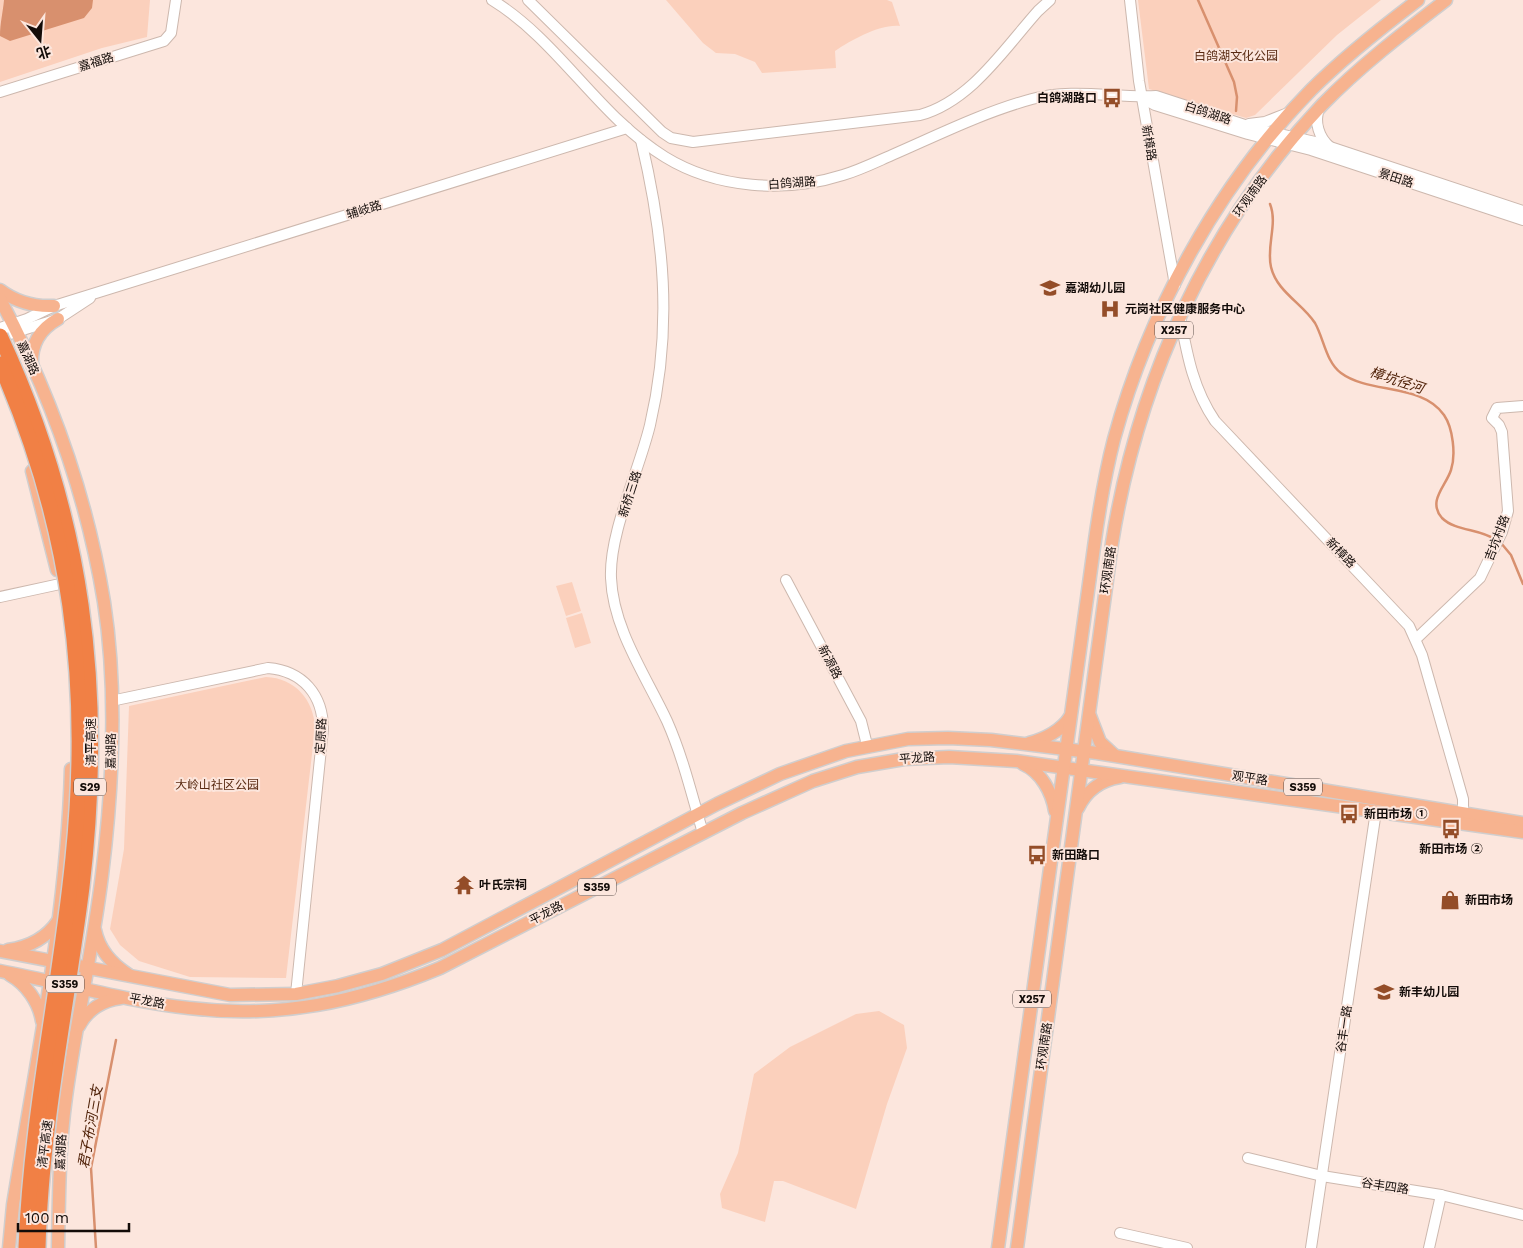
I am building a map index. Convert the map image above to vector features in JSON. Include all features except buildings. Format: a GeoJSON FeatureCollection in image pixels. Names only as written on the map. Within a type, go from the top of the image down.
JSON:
{"type":"FeatureCollection","features":[{"type":"Feature","properties":{"kind":"highway","name":"清平高速"},"geometry":{"type":"LineString","coordinates":[[0,336],[33,414],[58,496],[84,615],[91,709],[91,775],[82,884],[45,1139],[38,1248]]}},
{"type":"Feature","properties":{"kind":"highway","name":"清平高速"},"geometry":{"type":"LineString","coordinates":[[0,364],[32,445],[52,512],[70,599],[80,703],[79,775],[73,858],[34,1137],[26,1248]]}},
{"type":"Feature","properties":{"kind":"main road","name":"环观南路"},"geometry":{"type":"LineString","coordinates":[[998,1248],[1100,507],[1114,440],[1134,378],[1174,285],[1212,216],[1271,136],[1293,110],[1340,63],[1418,0]]}},
{"type":"Feature","properties":{"kind":"main road","name":"环观南路"},"geometry":{"type":"LineString","coordinates":[[1017,1248],[1083,752],[1122,481],[1150,387],[1200,274],[1226,231],[1292,141],[1319,109],[1368,62],[1446,0]]}},
{"type":"Feature","properties":{"kind":"main road"},"geometry":{"type":"LineString","coordinates":[[0,290],[12,298],[28,304],[54,306]]}},
{"type":"Feature","properties":{"kind":"main road","name":"嘉湖路"},"geometry":{"type":"LineString","coordinates":[[0,299],[9,328],[34,372],[68,456],[92,547],[106,617],[112,701],[108,814],[95,924],[63,1129],[58,1248]]}},
{"type":"Feature","properties":{"kind":"main road"},"geometry":{"type":"LineString","coordinates":[[34,372],[32,356],[36,341],[44,328],[58,319]]}},
{"type":"Feature","properties":{"kind":"main road"},"geometry":{"type":"LineString","coordinates":[[0,384],[35,479],[60,584],[70,674],[72,748],[67,839],[58,921],[13,1205],[9,1248]]}},
{"type":"Feature","properties":{"kind":"main road"},"geometry":{"type":"LineString","coordinates":[[1090,704],[1092,724],[1097,737],[1104,748],[1116,756]]}},
{"type":"Feature","properties":{"kind":"main road"},"geometry":{"type":"LineString","coordinates":[[1024,744],[1050,735],[1063,726],[1070,717]]}},
{"type":"Feature","properties":{"kind":"main road","name":"平龙路"},"geometry":{"type":"LineString","coordinates":[[0,953],[230,995],[296,994],[360,981],[433,954],[698,815],[801,765],[867,746],[927,738],[1024,744],[1066,749]]}},
{"type":"Feature","properties":{"kind":"main road","name":"观平路"},"geometry":{"type":"LineString","coordinates":[[1066,749],[1523,823]]}},
{"type":"Feature","properties":{"kind":"main road","name":"平龙路"},"geometry":{"type":"LineString","coordinates":[[3,972],[129,998],[189,1008],[246,1011],[309,1007],[362,996],[402,983],[446,964],[703,833],[805,784],[865,765],[904,759],[949,757],[1016,761],[1081,770]]}},
{"type":"Feature","properties":{"kind":"main road"},"geometry":{"type":"LineString","coordinates":[[1016,761],[1031,768],[1043,781],[1052,798],[1056,818]]}},
{"type":"Feature","properties":{"kind":"main road","name":"观平路"},"geometry":{"type":"LineString","coordinates":[[1081,770],[1523,832]]}},
{"type":"Feature","properties":{"kind":"main road"},"geometry":{"type":"LineString","coordinates":[[1075,813],[1081,802],[1095,787],[1105,781],[1128,776]]}},
{"type":"Feature","properties":{"kind":"main road"},"geometry":{"type":"LineString","coordinates":[[0,953],[32,944],[48,934],[58,921]]}},
{"type":"Feature","properties":{"kind":"main road"},"geometry":{"type":"LineString","coordinates":[[95,924],[98,941],[106,955],[121,970],[138,978]]}},
{"type":"Feature","properties":{"kind":"main road"},"geometry":{"type":"LineString","coordinates":[[3,972],[20,982],[31,995],[42,1023]]}},
{"type":"Feature","properties":{"kind":"main road"},"geometry":{"type":"LineString","coordinates":[[77,1030],[83,1017],[94,1007],[106,1002],[129,998]]}},
{"type":"Feature","properties":{"kind":"street","name":"嘉福路"},"geometry":{"type":"LineString","coordinates":[[0,92],[164,41],[171,33],[176,0]]}},
{"type":"Feature","properties":{"kind":"street","name":"白鸽湖路"},"geometry":{"type":"LineString","coordinates":[[492,0],[533,33],[627,128],[666,158],[709,176],[751,184],[792,185],[846,174],[939,135],[1034,99],[1088,93],[1141,98],[1156,96],[1243,124],[1271,136]]}},
{"type":"Feature","properties":{"kind":"street"},"geometry":{"type":"LineString","coordinates":[[528,0],[662,132],[671,138],[693,142],[795,131],[934,112],[946,106],[970,87],[1050,0]]}},
{"type":"Feature","properties":{"kind":"street","name":"新樟路"},"geometry":{"type":"LineString","coordinates":[[1130,0],[1141,98],[1174,285]]}},
{"type":"Feature","properties":{"kind":"street","name":"白鸽湖路"},"geometry":{"type":"LineString","coordinates":[[1141,98],[1155,104],[1271,136]]}},
{"type":"Feature","properties":{"kind":"street"},"geometry":{"type":"LineString","coordinates":[[1319,109],[1317,125],[1321,136],[1331,147]]}},
{"type":"Feature","properties":{"kind":"street"},"geometry":{"type":"LineString","coordinates":[[1243,124],[1265,122],[1293,110]]}},
{"type":"Feature","properties":{"kind":"street","name":"辅岐路"},"geometry":{"type":"LineString","coordinates":[[9,328],[54,306],[627,128]]}},
{"type":"Feature","properties":{"kind":"street","name":"景田路"},"geometry":{"type":"LineString","coordinates":[[1271,136],[1331,147],[1523,211]]}},
{"type":"Feature","properties":{"kind":"street","name":"新桥三路"},"geometry":{"type":"LineString","coordinates":[[641,140],[656,207],[661,243],[664,294],[663,338],[650,424],[613,552],[612,588],[620,623],[674,738],[703,833]]}},
{"type":"Feature","properties":{"kind":"street","name":"景田路"},"geometry":{"type":"LineString","coordinates":[[1292,141],[1523,220]]}},
{"type":"Feature","properties":{"kind":"street"},"geometry":{"type":"LineString","coordinates":[[0,336],[9,328],[58,319],[101,291]]}},
{"type":"Feature","properties":{"kind":"street","name":"新樟路"},"geometry":{"type":"LineString","coordinates":[[1180,316],[1193,378],[1202,400],[1215,421],[1399,614],[1416,639],[1460,790],[1463,814]]}},
{"type":"Feature","properties":{"kind":"street","name":"吉坑村路"},"geometry":{"type":"LineString","coordinates":[[1416,639],[1480,578],[1494,551],[1508,511],[1502,432],[1499,425],[1492,418],[1497,408],[1523,406]]}},
{"type":"Feature","properties":{"kind":"street","name":"新源路"},"geometry":{"type":"LineString","coordinates":[[786,580],[861,721],[867,746]]}},
{"type":"Feature","properties":{"kind":"street"},"geometry":{"type":"LineString","coordinates":[[0,596],[60,584]]}},
{"type":"Feature","properties":{"kind":"street","name":"定原路"},"geometry":{"type":"LineString","coordinates":[[112,701],[268,668],[291,673],[309,686],[316,696],[323,717],[323,729],[296,994]]}},
{"type":"Feature","properties":{"kind":"street","name":"谷丰一路"},"geometry":{"type":"LineString","coordinates":[[1311,1248],[1376,811]]}},
{"type":"Feature","properties":{"kind":"street","name":"谷丰四路"},"geometry":{"type":"LineString","coordinates":[[1248,1158],[1322,1176],[1440,1195],[1523,1215]]}},
{"type":"Feature","properties":{"kind":"street"},"geometry":{"type":"LineString","coordinates":[[1429,1248],[1440,1195]]}},
{"type":"Feature","properties":{"kind":"street"},"geometry":{"type":"LineString","coordinates":[[1120,1233],[1187,1248]]}},
{"type":"Feature","properties":{"kind":"green space"},"geometry":{"type":"Polygon","coordinates":[[[0,0],[150,0],[147,37],[102,48],[0,82],[0,0]]]}},
{"type":"Feature","properties":{"kind":"green space"},"geometry":{"type":"Polygon","coordinates":[[[666,0],[887,0],[892,2],[900,26],[875,30],[835,51],[836,68],[762,73],[755,62],[735,54],[716,53],[703,43],[666,0]]]}},
{"type":"Feature","properties":{"kind":"green space","name":"白鸽湖文化公园"},"geometry":{"type":"Polygon","coordinates":[[[1138,0],[1381,0],[1337,35],[1255,115],[1246,118],[1149,89],[1138,0]]]}},
{"type":"Feature","properties":{"kind":"green space"},"geometry":{"type":"Polygon","coordinates":[[[572,582],[581,611],[566,616],[556,586],[572,582]]]}},
{"type":"Feature","properties":{"kind":"green space"},"geometry":{"type":"Polygon","coordinates":[[[582,613],[591,643],[575,648],[566,618],[582,613]]]}},
{"type":"Feature","properties":{"kind":"green space","name":"大岭山社区公园"},"geometry":{"type":"Polygon","coordinates":[[[266,677],[286,681],[301,692],[311,708],[315,728],[286,978],[190,977],[139,961],[120,945],[110,929],[124,849],[129,706],[266,677]]]}},
{"type":"Feature","properties":{"kind":"green space"},"geometry":{"type":"Polygon","coordinates":[[[879,1011],[904,1025],[907,1048],[887,1104],[856,1209],[783,1181],[774,1181],[765,1222],[722,1208],[720,1194],[738,1153],[754,1074],[790,1047],[856,1014],[879,1011]]]}},
{"type":"Feature","properties":{"kind":"shaded area"},"geometry":{"type":"Polygon","coordinates":[[[4,0],[93,0],[92,8],[84,18],[10,41],[0,36],[4,0]]]}},
{"type":"Feature","properties":{"kind":"waterway","name":"樟坑径河"},"geometry":{"type":"LineString","coordinates":[[1198,0],[1234,82],[1237,97],[1236,111]]}},
{"type":"Feature","properties":{"kind":"waterway","name":"樟坑径河"},"geometry":{"type":"LineString","coordinates":[[1270,204],[1273,219],[1270,259],[1274,276],[1284,290],[1315,323],[1332,363],[1341,373],[1353,380],[1423,398],[1444,415],[1450,427],[1453,442],[1453,464],[1437,500],[1438,512],[1447,522],[1460,528],[1482,533],[1494,539]]}},
{"type":"Feature","properties":{"kind":"waterway","name":"樟坑径河"},"geometry":{"type":"LineString","coordinates":[[1501,543],[1511,555],[1523,584]]}},
{"type":"Feature","properties":{"kind":"waterway","name":"君子布河三支"},"geometry":{"type":"LineString","coordinates":[[96,1248],[91,1168],[116,1040]]}},
{"type":"Feature","properties":{"kind":"place","name":"白鸽湖路口"},"geometry":{"type":"Point","coordinates":[1112,98]}},
{"type":"Feature","properties":{"kind":"place","name":"嘉湖幼儿园"},"geometry":{"type":"Point","coordinates":[1050,288]}},
{"type":"Feature","properties":{"kind":"place","name":"元岗社区健康服务中心"},"geometry":{"type":"Point","coordinates":[1110,309]}},
{"type":"Feature","properties":{"kind":"place","name":"新田市场 ①"},"geometry":{"type":"Point","coordinates":[1349,814]}},
{"type":"Feature","properties":{"kind":"place","name":"新田市场 ②"},"geometry":{"type":"Point","coordinates":[1451,829]}},
{"type":"Feature","properties":{"kind":"place","name":"新田路口"},"geometry":{"type":"Point","coordinates":[1037,855]}},
{"type":"Feature","properties":{"kind":"place","name":"叶氏宗祠"},"geometry":{"type":"Point","coordinates":[464,885]}},
{"type":"Feature","properties":{"kind":"place","name":"新田市场"},"geometry":{"type":"Point","coordinates":[1450,900]}},
{"type":"Feature","properties":{"kind":"place","name":"新丰幼儿园"},"geometry":{"type":"Point","coordinates":[1384,992]}}]}
